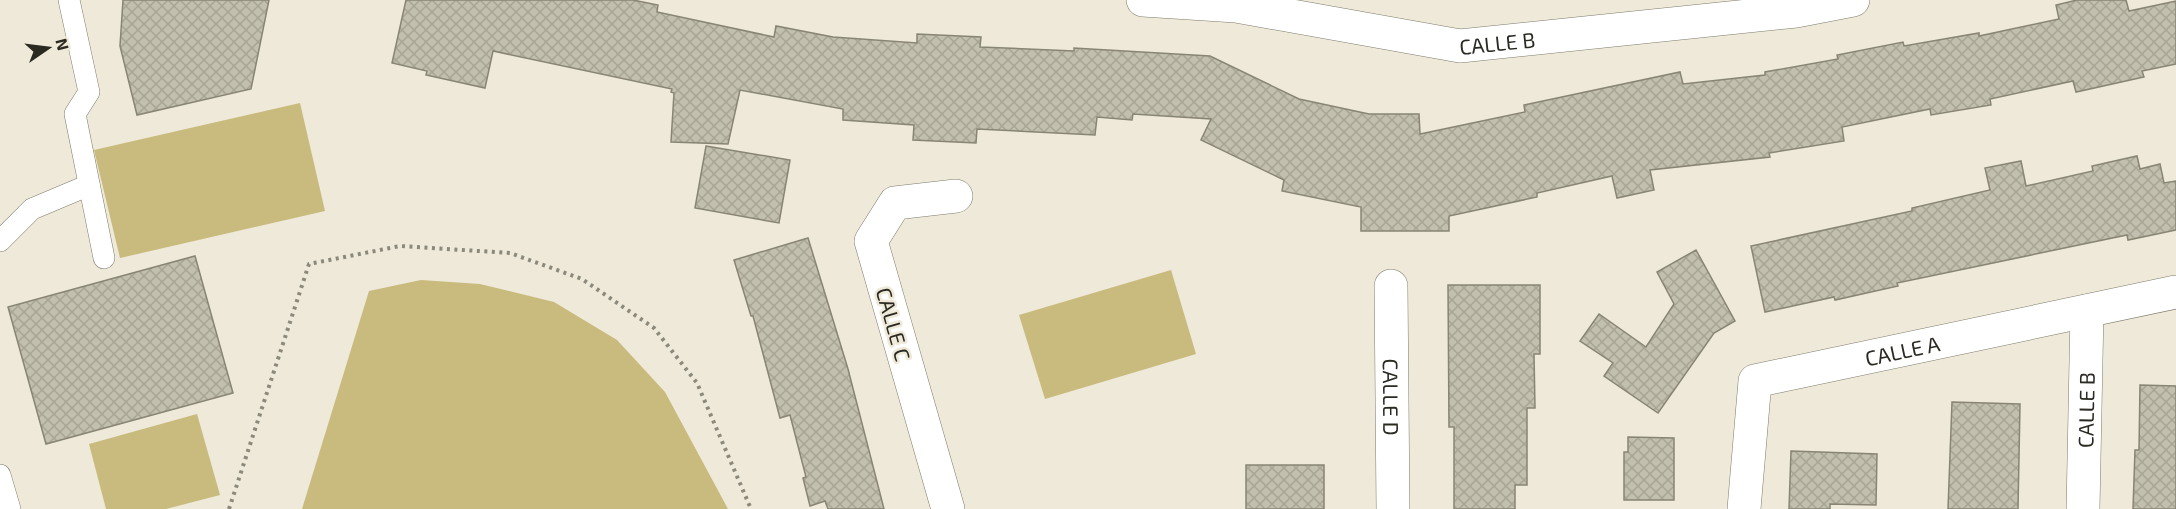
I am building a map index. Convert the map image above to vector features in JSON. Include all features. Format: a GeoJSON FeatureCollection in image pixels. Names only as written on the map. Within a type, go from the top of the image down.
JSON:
{"type":"FeatureCollection","features":[{"type":"Feature","properties":{"kind":"street","name":"CALLE B"},"geometry":{"type":"LineString","coordinates":[[1143,0],[1236,6],[1460,46],[1796,11],[1853,0]]}},
{"type":"Feature","properties":{"kind":"street","name":"CALLE C"},"geometry":{"type":"LineString","coordinates":[[948,509],[871,241],[896,203],[956,196]]}},
{"type":"Feature","properties":{"kind":"street","name":"CALLE D"},"geometry":{"type":"LineString","coordinates":[[1391,286],[1393,509]]}},
{"type":"Feature","properties":{"kind":"street","name":"CALLE A"},"geometry":{"type":"LineString","coordinates":[[1744,509],[1755,381],[2176,292]]}},
{"type":"Feature","properties":{"kind":"street","name":"CALLE B"},"geometry":{"type":"LineString","coordinates":[[2083,509],[2086,311]]}},
{"type":"Feature","properties":{"kind":"lane"},"geometry":{"type":"LineString","coordinates":[[69,0],[89,92],[75,114],[104,258]]}},
{"type":"Feature","properties":{"kind":"lane"},"geometry":{"type":"LineString","coordinates":[[0,241],[32,209],[89,185]]}},
{"type":"Feature","properties":{"kind":"lane"},"geometry":{"type":"LineString","coordinates":[[0,475],[10,509]]}},
{"type":"Feature","properties":{"kind":"path"},"geometry":{"type":"LineString","coordinates":[[229,509],[309,264],[400,246],[510,253],[582,279],[654,328],[697,383],[751,509]]}},
{"type":"Feature","properties":{"kind":"shaded area"},"geometry":{"type":"Polygon","coordinates":[[[300,103],[325,211],[120,258],[94,150],[300,103]]]}},
{"type":"Feature","properties":{"kind":"shaded area"},"geometry":{"type":"Polygon","coordinates":[[[1171,270],[1196,354],[1045,399],[1019,315],[1171,270]]]}},
{"type":"Feature","properties":{"kind":"shaded area"},"geometry":{"type":"Polygon","coordinates":[[[421,280],[480,284],[554,302],[617,340],[665,392],[728,509],[302,509],[369,291],[421,280]]]}},
{"type":"Feature","properties":{"kind":"shaded area"},"geometry":{"type":"Polygon","coordinates":[[[197,414],[220,495],[166,509],[106,509],[89,444],[197,414]]]}},
{"type":"Feature","properties":{"kind":"building"},"geometry":{"type":"Polygon","coordinates":[[[123,0],[269,0],[251,89],[137,115],[120,46],[123,0]]]}},
{"type":"Feature","properties":{"kind":"building"},"geometry":{"type":"Polygon","coordinates":[[[406,0],[633,0],[658,5],[657,12],[774,37],[776,26],[833,37],[917,43],[917,34],[981,37],[980,47],[1074,51],[1074,48],[1210,56],[1299,99],[1369,114],[1419,114],[1420,134],[1525,112],[1524,105],[1680,72],[1683,84],[1765,75],[1765,72],[1838,59],[1837,55],[1903,42],[1904,46],[1979,33],[1979,36],[2059,19],[2056,5],[2077,0],[2126,0],[2129,11],[2176,1],[2176,64],[2142,71],[2144,77],[2076,92],[2073,81],[1990,99],[1991,105],[1931,115],[1930,109],[1842,127],[1844,141],[1769,153],[1770,157],[1650,170],[1654,190],[1617,198],[1612,176],[1537,193],[1537,197],[1449,216],[1449,231],[1361,231],[1361,207],[1282,191],[1284,180],[1201,140],[1211,119],[1133,114],[1132,120],[1097,117],[1095,135],[977,129],[976,143],[913,140],[914,125],[843,120],[843,109],[740,90],[728,144],[671,142],[674,93],[671,92],[672,89],[493,51],[485,88],[426,75],[427,71],[392,63],[406,0]]]}},
{"type":"Feature","properties":{"kind":"building"},"geometry":{"type":"Polygon","coordinates":[[[706,146],[790,160],[779,223],[695,208],[706,146]]]}},
{"type":"Feature","properties":{"kind":"building"},"geometry":{"type":"Polygon","coordinates":[[[2137,156],[2140,169],[2160,164],[2164,183],[2176,181],[2176,230],[2128,240],[2127,235],[1897,283],[1898,286],[1835,300],[1834,297],[1765,312],[1751,246],[1912,211],[1912,208],[1990,190],[1985,168],[2021,161],[2026,186],[2093,171],[2092,166],[2137,156]]]}},
{"type":"Feature","properties":{"kind":"building"},"geometry":{"type":"Polygon","coordinates":[[[808,238],[848,369],[884,509],[828,509],[825,501],[810,506],[803,478],[806,477],[790,415],[780,418],[753,316],[751,316],[734,260],[808,238]]]}},
{"type":"Feature","properties":{"kind":"building"},"geometry":{"type":"Polygon","coordinates":[[[1696,250],[1735,321],[1714,333],[1658,413],[1604,376],[1613,363],[1580,341],[1599,314],[1646,347],[1674,304],[1657,272],[1696,250]]]}},
{"type":"Feature","properties":{"kind":"building"},"geometry":{"type":"Polygon","coordinates":[[[195,256],[233,393],[46,444],[8,307],[195,256]]]}},
{"type":"Feature","properties":{"kind":"building"},"geometry":{"type":"Polygon","coordinates":[[[1448,285],[1540,285],[1540,354],[1534,354],[1535,408],[1527,408],[1527,485],[1515,485],[1515,509],[1454,509],[1454,427],[1449,427],[1448,285]]]}},
{"type":"Feature","properties":{"kind":"building"},"geometry":{"type":"Polygon","coordinates":[[[2140,385],[2176,386],[2176,509],[2133,509],[2135,450],[2139,450],[2140,385]]]}},
{"type":"Feature","properties":{"kind":"building"},"geometry":{"type":"Polygon","coordinates":[[[1952,402],[2020,404],[2018,509],[1948,509],[1952,402]]]}},
{"type":"Feature","properties":{"kind":"building"},"geometry":{"type":"Polygon","coordinates":[[[1628,437],[1674,438],[1674,500],[1624,500],[1624,452],[1628,452],[1628,437]]]}},
{"type":"Feature","properties":{"kind":"building"},"geometry":{"type":"Polygon","coordinates":[[[1791,451],[1877,454],[1876,505],[1830,504],[1830,509],[1789,509],[1791,451]]]}},
{"type":"Feature","properties":{"kind":"building"},"geometry":{"type":"Polygon","coordinates":[[[1246,465],[1324,465],[1324,509],[1246,509],[1246,465]]]}}]}
